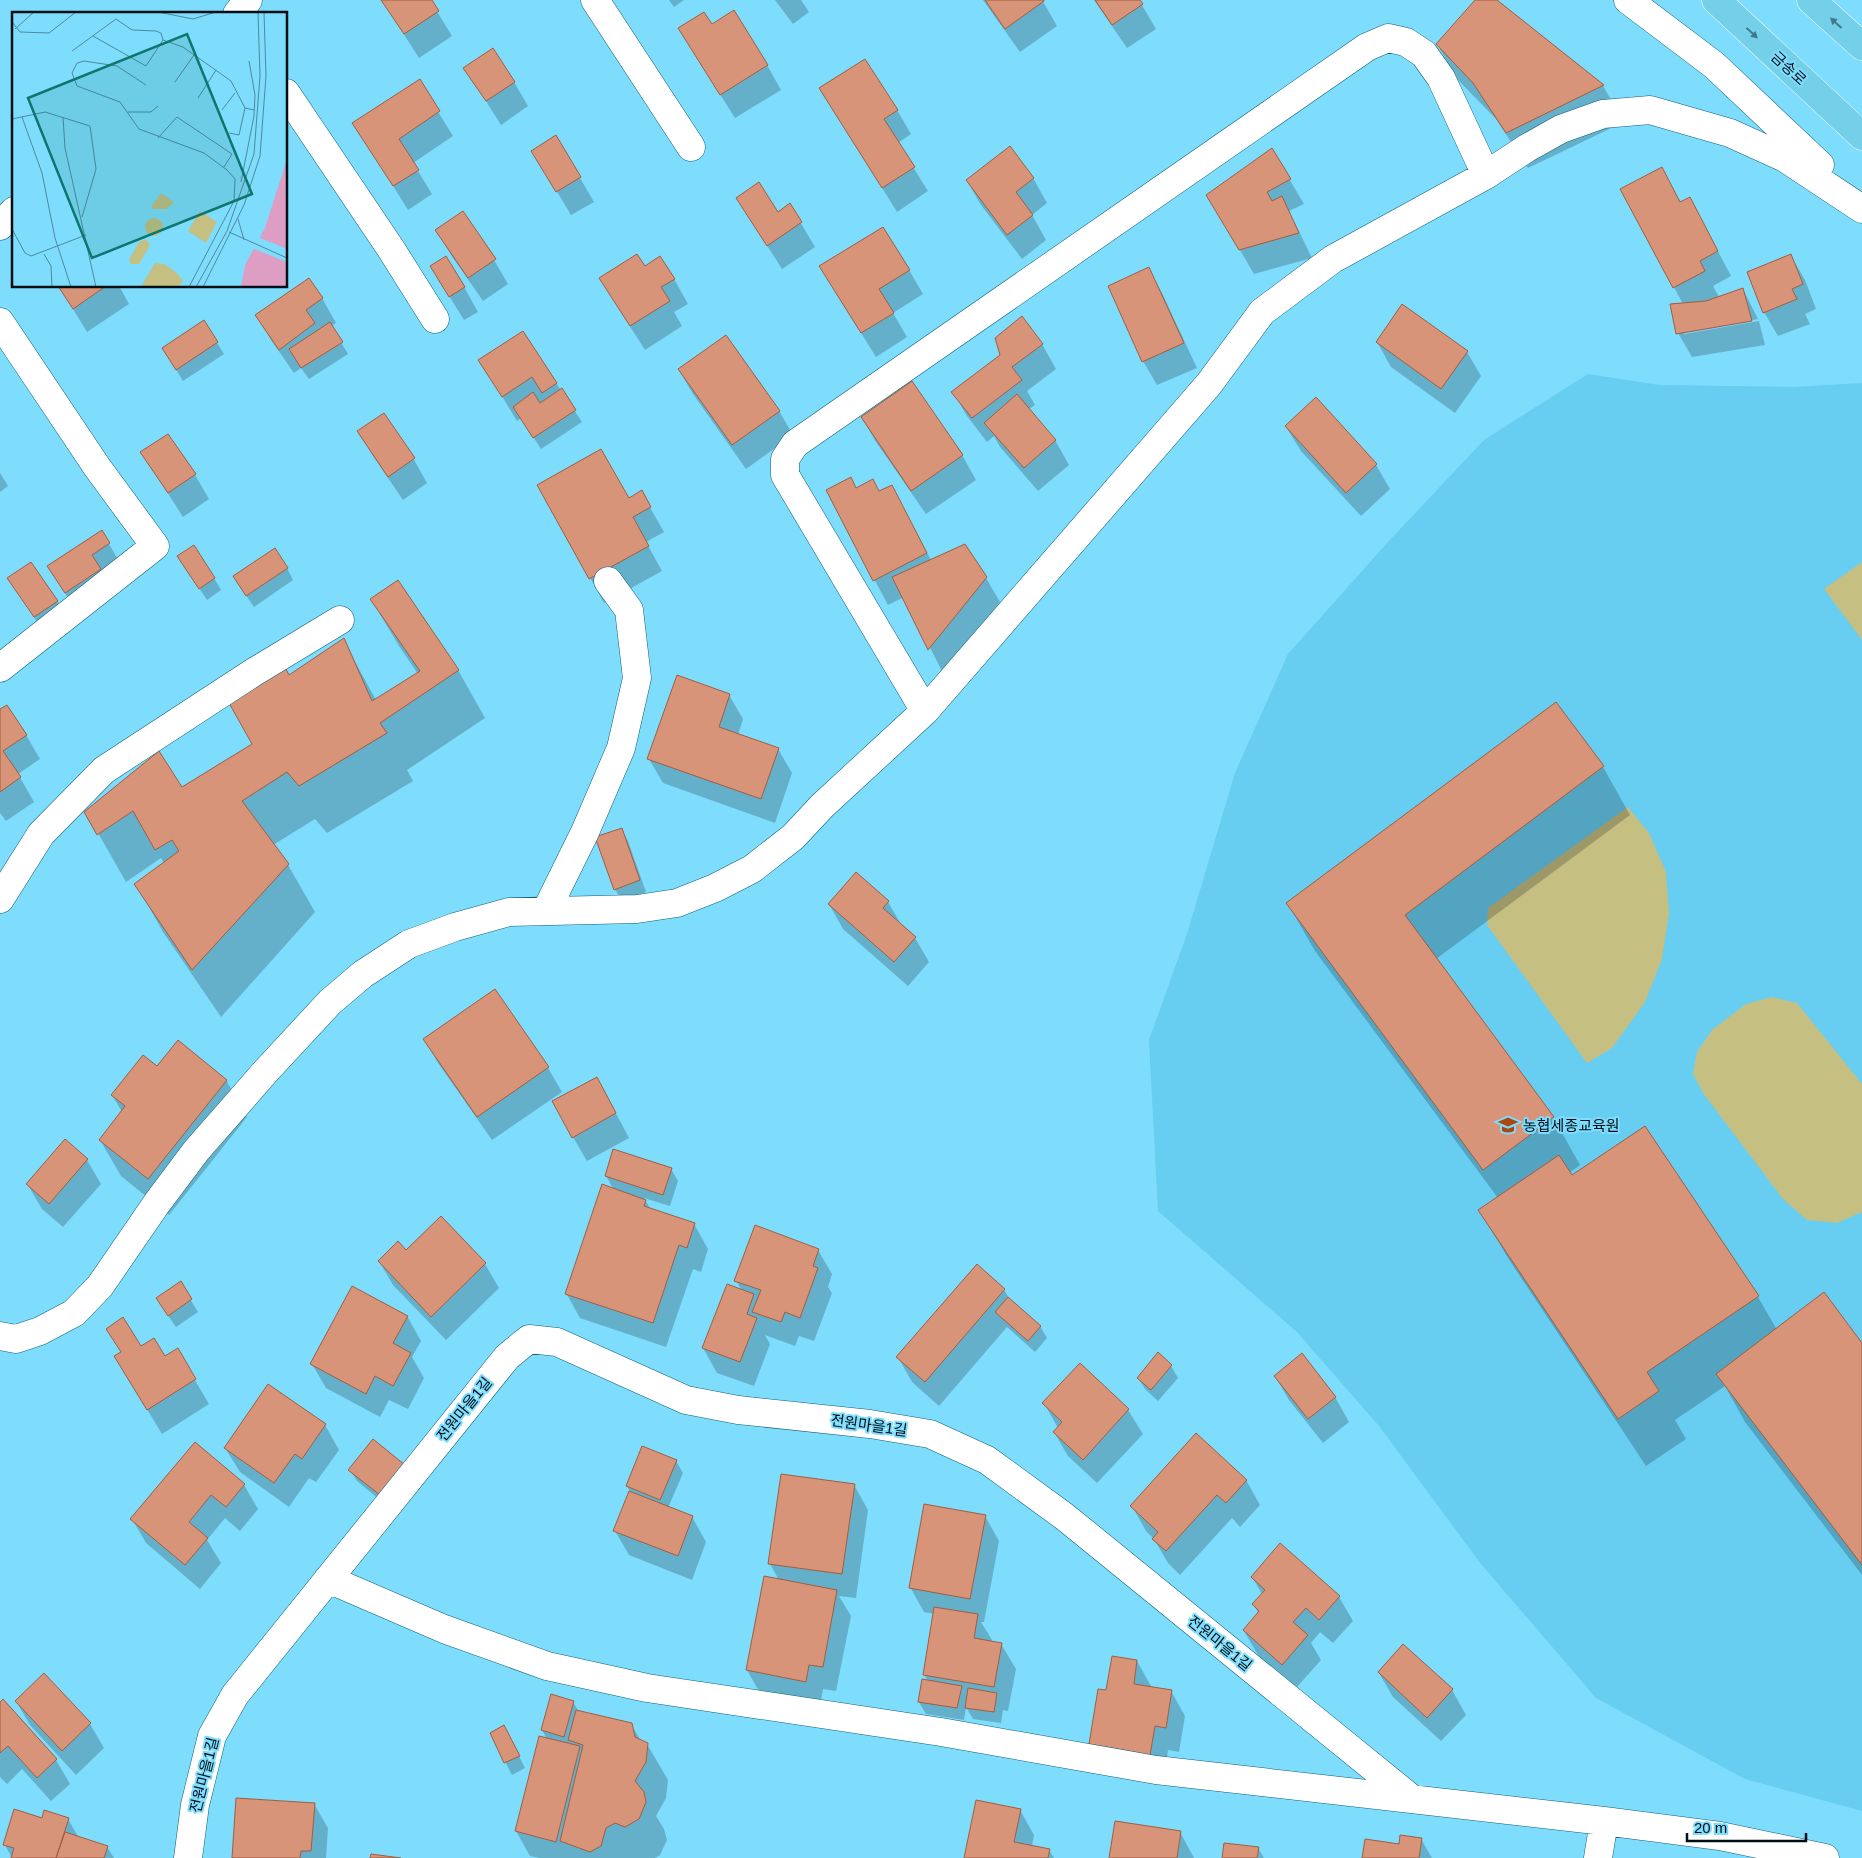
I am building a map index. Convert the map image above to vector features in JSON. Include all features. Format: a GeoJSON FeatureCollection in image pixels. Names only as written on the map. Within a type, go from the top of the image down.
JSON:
{"type":"FeatureCollection","features":[{"type":"Feature","properties":{"kind":"main road","name":"금송로"},"geometry":{"type":"LineString","coordinates":[[1716,0],[1862,136]]}},
{"type":"Feature","properties":{"kind":"main road"},"geometry":{"type":"LineString","coordinates":[[1811,0],[1862,46]]}},
{"type":"Feature","properties":{"kind":"street"},"geometry":{"type":"LineString","coordinates":[[239,12],[248,0]]}},
{"type":"Feature","properties":{"kind":"street"},"geometry":{"type":"LineString","coordinates":[[595,0],[691,147]]}},
{"type":"Feature","properties":{"kind":"street"},"geometry":{"type":"LineString","coordinates":[[1628,0],[1714,65],[1862,207]]}},
{"type":"Feature","properties":{"kind":"street"},"geometry":{"type":"LineString","coordinates":[[925,711],[785,475],[786,459],[795,444],[1367,47],[1388,38],[1406,42],[1424,54],[1440,78],[1486,175]]}},
{"type":"Feature","properties":{"kind":"street"},"geometry":{"type":"LineString","coordinates":[[288,96],[386,241],[435,319]]}},
{"type":"Feature","properties":{"kind":"street"},"geometry":{"type":"LineString","coordinates":[[0,1336],[16,1340],[40,1331],[74,1313],[100,1286],[126,1246],[196,1151],[285,1050],[330,1002],[363,974],[409,944],[454,927],[509,912],[637,908],[677,903],[714,888],[752,869],[793,837],[822,806],[925,711],[1209,384],[1262,312],[1333,259],[1486,175],[1526,148],[1561,129],[1603,114],[1650,110],[1730,133],[1785,158],[1862,207]]}},
{"type":"Feature","properties":{"kind":"street"},"geometry":{"type":"LineString","coordinates":[[0,226],[12,213]]}},
{"type":"Feature","properties":{"kind":"street"},"geometry":{"type":"LineString","coordinates":[[0,322],[98,467],[155,546],[0,668]]}},
{"type":"Feature","properties":{"kind":"street"},"geometry":{"type":"LineString","coordinates":[[546,911],[585,832],[621,748],[637,678],[629,610],[608,581]]}},
{"type":"Feature","properties":{"kind":"street"},"geometry":{"type":"LineString","coordinates":[[0,899],[41,834],[104,770],[254,672],[340,620]]}},
{"type":"Feature","properties":{"kind":"street","name":"전원마을1길"},"geometry":{"type":"LineString","coordinates":[[188,1858],[195,1806],[212,1736],[234,1695],[507,1357],[529,1340],[557,1342],[686,1400],[738,1410],[870,1424],[930,1434],[986,1460],[1065,1517],[1412,1799]]}},
{"type":"Feature","properties":{"kind":"street"},"geometry":{"type":"LineString","coordinates":[[328,1579],[444,1629],[547,1666],[647,1688],[941,1732],[1156,1770],[1720,1836],[1824,1858]]}},
{"type":"Feature","properties":{"kind":"street"},"geometry":{"type":"LineString","coordinates":[[1598,1858],[1604,1821]]}},
{"type":"Feature","properties":{"kind":"shaded area","name":"농협세종교육원"},"geometry":{"type":"Polygon","coordinates":[[[1588,374],[1659,385],[1793,387],[1862,383],[1862,1811],[1745,1779],[1596,1698],[1481,1564],[1379,1426],[1297,1332],[1158,1211],[1149,1040],[1187,934],[1235,773],[1288,654],[1388,542],[1484,440],[1588,374]]]}},
{"type":"Feature","properties":{"kind":"shaded area"},"geometry":{"type":"Polygon","coordinates":[[[1862,562],[1862,640],[1824,589],[1862,562]]]}},
{"type":"Feature","properties":{"kind":"shaded area"},"geometry":{"type":"Polygon","coordinates":[[[1628,807],[1649,833],[1666,872],[1669,913],[1662,959],[1645,1002],[1612,1048],[1587,1063],[1487,925],[1488,908],[1628,807]]]}},
{"type":"Feature","properties":{"kind":"shaded area"},"geometry":{"type":"Polygon","coordinates":[[[1772,997],[1797,1003],[1862,1084],[1862,1212],[1837,1223],[1807,1220],[1783,1199],[1703,1093],[1693,1074],[1697,1052],[1712,1030],[1746,1004],[1772,997]]]}},
{"type":"Feature","properties":{"kind":"building"},"geometry":{"type":"Polygon","coordinates":[[[381,0],[432,0],[439,11],[404,34],[381,0]]]}},
{"type":"Feature","properties":{"kind":"building"},"geometry":{"type":"Polygon","coordinates":[[[985,0],[1044,0],[1044,1],[1005,29],[985,0]]]}},
{"type":"Feature","properties":{"kind":"building"},"geometry":{"type":"Polygon","coordinates":[[[1095,0],[1140,0],[1143,4],[1112,25],[1095,0]]]}},
{"type":"Feature","properties":{"kind":"building"},"geometry":{"type":"Polygon","coordinates":[[[1475,0],[1497,0],[1604,85],[1506,133],[1473,83],[1436,44],[1475,0]]]}},
{"type":"Feature","properties":{"kind":"building"},"geometry":{"type":"Polygon","coordinates":[[[734,10],[768,65],[720,95],[678,28],[704,12],[712,24],[734,10]]]}},
{"type":"Feature","properties":{"kind":"building"},"geometry":{"type":"Polygon","coordinates":[[[493,48],[515,82],[486,101],[463,68],[493,48]]]}},
{"type":"Feature","properties":{"kind":"building"},"geometry":{"type":"Polygon","coordinates":[[[865,59],[898,110],[884,119],[915,167],[882,188],[819,88],[865,59]]]}},
{"type":"Feature","properties":{"kind":"building"},"geometry":{"type":"Polygon","coordinates":[[[420,79],[440,111],[399,139],[419,170],[393,186],[352,123],[420,79]]]}},
{"type":"Feature","properties":{"kind":"building"},"geometry":{"type":"Polygon","coordinates":[[[556,135],[581,177],[556,192],[531,151],[556,135]]]}},
{"type":"Feature","properties":{"kind":"building"},"geometry":{"type":"Polygon","coordinates":[[[1010,146],[1034,178],[1016,192],[1033,215],[1007,235],[966,180],[1010,146]]]}},
{"type":"Feature","properties":{"kind":"building"},"geometry":{"type":"Polygon","coordinates":[[[1272,148],[1291,179],[1267,192],[1272,201],[1282,196],[1299,233],[1239,250],[1206,195],[1272,148]]]}},
{"type":"Feature","properties":{"kind":"building"},"geometry":{"type":"Polygon","coordinates":[[[1662,167],[1680,202],[1690,197],[1718,251],[1700,261],[1705,271],[1673,288],[1620,189],[1662,167]]]}},
{"type":"Feature","properties":{"kind":"building"},"geometry":{"type":"Polygon","coordinates":[[[759,182],[778,212],[790,203],[802,222],[767,246],[736,198],[759,182]]]}},
{"type":"Feature","properties":{"kind":"building"},"geometry":{"type":"Polygon","coordinates":[[[463,211],[496,259],[468,278],[435,230],[463,211]]]}},
{"type":"Feature","properties":{"kind":"building"},"geometry":{"type":"Polygon","coordinates":[[[883,227],[910,270],[879,289],[894,313],[861,333],[819,266],[883,227]]]}},
{"type":"Feature","properties":{"kind":"building"},"geometry":{"type":"Polygon","coordinates":[[[637,254],[645,266],[660,256],[675,279],[661,287],[670,301],[630,326],[599,278],[637,254]]]}},
{"type":"Feature","properties":{"kind":"building"},"geometry":{"type":"Polygon","coordinates":[[[1791,254],[1803,284],[1792,289],[1797,299],[1763,313],[1747,272],[1791,254]]]}},
{"type":"Feature","properties":{"kind":"building"},"geometry":{"type":"Polygon","coordinates":[[[446,256],[465,287],[449,297],[430,266],[446,256]]]}},
{"type":"Feature","properties":{"kind":"building"},"geometry":{"type":"Polygon","coordinates":[[[1149,267],[1184,343],[1142,362],[1108,286],[1149,267]]]}},
{"type":"Feature","properties":{"kind":"building"},"geometry":{"type":"Polygon","coordinates":[[[309,278],[323,298],[306,310],[315,323],[279,350],[255,315],[309,278]]]}},
{"type":"Feature","properties":{"kind":"building"},"geometry":{"type":"Polygon","coordinates":[[[59,288],[103,288],[73,309],[59,288]]]}},
{"type":"Feature","properties":{"kind":"building"},"geometry":{"type":"Polygon","coordinates":[[[1743,288],[1752,321],[1676,334],[1670,304],[1706,301],[1743,288]]]}},
{"type":"Feature","properties":{"kind":"building"},"geometry":{"type":"Polygon","coordinates":[[[1402,304],[1468,351],[1441,389],[1376,342],[1402,304]]]}},
{"type":"Feature","properties":{"kind":"building"},"geometry":{"type":"Polygon","coordinates":[[[1022,316],[1043,344],[1012,367],[1022,380],[972,418],[951,392],[1000,355],[995,338],[1022,316]]]}},
{"type":"Feature","properties":{"kind":"building"},"geometry":{"type":"Polygon","coordinates":[[[204,320],[218,342],[176,370],[162,348],[204,320]]]}},
{"type":"Feature","properties":{"kind":"building"},"geometry":{"type":"Polygon","coordinates":[[[330,322],[343,342],[301,368],[289,349],[330,322]]]}},
{"type":"Feature","properties":{"kind":"building"},"geometry":{"type":"Polygon","coordinates":[[[523,331],[557,383],[542,393],[532,377],[502,397],[478,360],[523,331]]]}},
{"type":"Feature","properties":{"kind":"building"},"geometry":{"type":"Polygon","coordinates":[[[726,335],[780,411],[732,445],[678,369],[726,335]]]}},
{"type":"Feature","properties":{"kind":"building"},"geometry":{"type":"Polygon","coordinates":[[[912,381],[963,455],[911,491],[861,417],[912,381]]]}},
{"type":"Feature","properties":{"kind":"building"},"geometry":{"type":"Polygon","coordinates":[[[562,388],[576,410],[533,438],[513,407],[533,392],[540,403],[562,388]]]}},
{"type":"Feature","properties":{"kind":"building"},"geometry":{"type":"Polygon","coordinates":[[[1017,394],[1056,440],[1024,468],[984,423],[1017,394]]]}},
{"type":"Feature","properties":{"kind":"building"},"geometry":{"type":"Polygon","coordinates":[[[1316,397],[1377,464],[1346,493],[1285,426],[1316,397]]]}},
{"type":"Feature","properties":{"kind":"building"},"geometry":{"type":"Polygon","coordinates":[[[384,413],[415,458],[388,477],[357,431],[384,413]]]}},
{"type":"Feature","properties":{"kind":"building"},"geometry":{"type":"Polygon","coordinates":[[[168,434],[196,474],[168,493],[140,452],[168,434]]]}},
{"type":"Feature","properties":{"kind":"building"},"geometry":{"type":"Polygon","coordinates":[[[601,449],[629,498],[642,490],[651,507],[633,517],[649,546],[589,579],[537,485],[601,449]]]}},
{"type":"Feature","properties":{"kind":"building"},"geometry":{"type":"Polygon","coordinates":[[[851,477],[856,488],[873,479],[879,491],[892,485],[927,553],[873,581],[826,490],[851,477]]]}},
{"type":"Feature","properties":{"kind":"building"},"geometry":{"type":"Polygon","coordinates":[[[102,530],[110,543],[92,555],[101,569],[65,593],[47,566],[102,530]]]}},
{"type":"Feature","properties":{"kind":"building"},"geometry":{"type":"Polygon","coordinates":[[[965,544],[987,577],[928,650],[892,577],[965,544]]]}},
{"type":"Feature","properties":{"kind":"building"},"geometry":{"type":"Polygon","coordinates":[[[194,545],[215,578],[199,589],[177,556],[194,545]]]}},
{"type":"Feature","properties":{"kind":"building"},"geometry":{"type":"Polygon","coordinates":[[[275,548],[288,568],[246,596],[233,576],[275,548]]]}},
{"type":"Feature","properties":{"kind":"building"},"geometry":{"type":"Polygon","coordinates":[[[31,562],[58,601],[34,617],[7,578],[31,562]]]}},
{"type":"Feature","properties":{"kind":"building"},"geometry":{"type":"Polygon","coordinates":[[[398,580],[459,670],[380,723],[387,733],[299,786],[287,772],[242,801],[289,864],[192,970],[134,884],[179,851],[172,840],[155,850],[133,811],[97,835],[84,812],[159,751],[182,787],[252,744],[229,703],[284,665],[289,675],[344,638],[372,701],[420,671],[370,599],[398,580]]]}},
{"type":"Feature","properties":{"kind":"building"},"geometry":{"type":"Polygon","coordinates":[[[677,675],[730,694],[719,727],[779,748],[761,799],[647,759],[677,675]]]}},
{"type":"Feature","properties":{"kind":"building"},"geometry":{"type":"Polygon","coordinates":[[[1556,702],[1604,766],[1405,915],[1554,1117],[1483,1170],[1286,903],[1556,702]]]}},
{"type":"Feature","properties":{"kind":"building"},"geometry":{"type":"Polygon","coordinates":[[[7,705],[27,735],[3,751],[21,777],[0,792],[0,709],[7,705]]]}},
{"type":"Feature","properties":{"kind":"building"},"geometry":{"type":"Polygon","coordinates":[[[622,828],[640,880],[614,890],[595,837],[622,828]]]}},
{"type":"Feature","properties":{"kind":"building"},"geometry":{"type":"Polygon","coordinates":[[[856,872],[889,901],[883,908],[916,937],[894,962],[828,904],[856,872]]]}},
{"type":"Feature","properties":{"kind":"building"},"geometry":{"type":"Polygon","coordinates":[[[495,989],[549,1067],[477,1117],[423,1039],[495,989]]]}},
{"type":"Feature","properties":{"kind":"building"},"geometry":{"type":"Polygon","coordinates":[[[178,1040],[227,1080],[148,1179],[99,1140],[125,1106],[111,1095],[143,1055],[157,1066],[178,1040]]]}},
{"type":"Feature","properties":{"kind":"building"},"geometry":{"type":"Polygon","coordinates":[[[597,1077],[616,1113],[572,1138],[552,1101],[597,1077]]]}},
{"type":"Feature","properties":{"kind":"building"},"geometry":{"type":"Polygon","coordinates":[[[1645,1126],[1759,1296],[1647,1372],[1659,1391],[1618,1419],[1478,1210],[1559,1155],[1572,1175],[1645,1126]]]}},
{"type":"Feature","properties":{"kind":"building"},"geometry":{"type":"Polygon","coordinates":[[[65,1139],[88,1159],[49,1204],[26,1184],[65,1139]]]}},
{"type":"Feature","properties":{"kind":"building"},"geometry":{"type":"Polygon","coordinates":[[[613,1149],[672,1168],[663,1195],[605,1176],[613,1149]]]}},
{"type":"Feature","properties":{"kind":"building"},"geometry":{"type":"Polygon","coordinates":[[[602,1184],[646,1200],[644,1206],[695,1223],[687,1248],[679,1245],[653,1323],[565,1294],[602,1184]]]}},
{"type":"Feature","properties":{"kind":"building"},"geometry":{"type":"Polygon","coordinates":[[[441,1216],[486,1263],[431,1317],[378,1261],[398,1241],[406,1250],[441,1216]]]}},
{"type":"Feature","properties":{"kind":"building"},"geometry":{"type":"Polygon","coordinates":[[[755,1225],[819,1249],[813,1266],[818,1268],[800,1318],[785,1312],[781,1322],[752,1312],[761,1290],[734,1281],[755,1225]]]}},
{"type":"Feature","properties":{"kind":"building"},"geometry":{"type":"Polygon","coordinates":[[[977,1264],[1005,1289],[925,1382],[896,1357],[977,1264]]]}},
{"type":"Feature","properties":{"kind":"building"},"geometry":{"type":"Polygon","coordinates":[[[181,1281],[192,1299],[168,1316],[156,1298],[181,1281]]]}},
{"type":"Feature","properties":{"kind":"building"},"geometry":{"type":"Polygon","coordinates":[[[727,1284],[754,1294],[747,1314],[757,1318],[740,1362],[702,1348],[727,1284]]]}},
{"type":"Feature","properties":{"kind":"building"},"geometry":{"type":"Polygon","coordinates":[[[352,1286],[408,1316],[393,1343],[411,1353],[393,1386],[375,1376],[366,1394],[310,1364],[352,1286]]]}},
{"type":"Feature","properties":{"kind":"building"},"geometry":{"type":"Polygon","coordinates":[[[1824,1292],[1862,1343],[1862,1565],[1716,1374],[1824,1292]]]}},
{"type":"Feature","properties":{"kind":"building"},"geometry":{"type":"Polygon","coordinates":[[[1008,1297],[1041,1326],[1028,1341],[995,1312],[1008,1297]]]}},
{"type":"Feature","properties":{"kind":"building"},"geometry":{"type":"Polygon","coordinates":[[[123,1317],[141,1346],[154,1338],[165,1356],[178,1348],[196,1379],[147,1410],[114,1356],[121,1352],[106,1329],[123,1317]]]}},
{"type":"Feature","properties":{"kind":"building"},"geometry":{"type":"Polygon","coordinates":[[[1158,1352],[1172,1365],[1151,1390],[1137,1378],[1158,1352]]]}},
{"type":"Feature","properties":{"kind":"building"},"geometry":{"type":"Polygon","coordinates":[[[1302,1353],[1336,1397],[1308,1419],[1274,1376],[1302,1353]]]}},
{"type":"Feature","properties":{"kind":"building"},"geometry":{"type":"Polygon","coordinates":[[[1080,1363],[1129,1409],[1083,1460],[1053,1432],[1062,1422],[1042,1403],[1080,1363]]]}},
{"type":"Feature","properties":{"kind":"building"},"geometry":{"type":"Polygon","coordinates":[[[268,1384],[326,1424],[302,1459],[295,1454],[274,1483],[224,1448],[268,1384]]]}},
{"type":"Feature","properties":{"kind":"building"},"geometry":{"type":"Polygon","coordinates":[[[1196,1433],[1247,1480],[1226,1503],[1217,1495],[1166,1551],[1152,1539],[1158,1532],[1130,1506],[1196,1433]]]}},
{"type":"Feature","properties":{"kind":"building"},"geometry":{"type":"Polygon","coordinates":[[[373,1439],[405,1465],[380,1495],[348,1470],[373,1439]]]}},
{"type":"Feature","properties":{"kind":"building"},"geometry":{"type":"Polygon","coordinates":[[[195,1442],[245,1484],[226,1507],[211,1495],[189,1522],[208,1538],[185,1565],[130,1519],[195,1442]]]}},
{"type":"Feature","properties":{"kind":"building"},"geometry":{"type":"Polygon","coordinates":[[[642,1446],[677,1460],[660,1500],[626,1486],[642,1446]]]}},
{"type":"Feature","properties":{"kind":"building"},"geometry":{"type":"Polygon","coordinates":[[[781,1474],[855,1484],[842,1574],[768,1564],[781,1474]]]}},
{"type":"Feature","properties":{"kind":"building"},"geometry":{"type":"Polygon","coordinates":[[[629,1491],[693,1516],[678,1556],[613,1531],[629,1491]]]}},
{"type":"Feature","properties":{"kind":"building"},"geometry":{"type":"Polygon","coordinates":[[[924,1504],[986,1515],[970,1599],[909,1588],[924,1504]]]}},
{"type":"Feature","properties":{"kind":"building"},"geometry":{"type":"Polygon","coordinates":[[[1280,1543],[1340,1596],[1319,1620],[1306,1608],[1293,1622],[1308,1635],[1282,1665],[1243,1630],[1259,1611],[1252,1604],[1265,1590],[1251,1577],[1280,1543]]]}},
{"type":"Feature","properties":{"kind":"building"},"geometry":{"type":"Polygon","coordinates":[[[764,1576],[837,1590],[823,1667],[809,1665],[806,1682],[746,1670],[764,1576]]]}},
{"type":"Feature","properties":{"kind":"building"},"geometry":{"type":"Polygon","coordinates":[[[934,1607],[978,1614],[974,1638],[1002,1643],[994,1687],[923,1675],[934,1607]]]}},
{"type":"Feature","properties":{"kind":"building"},"geometry":{"type":"Polygon","coordinates":[[[1403,1644],[1453,1689],[1427,1718],[1378,1672],[1403,1644]]]}},
{"type":"Feature","properties":{"kind":"building"},"geometry":{"type":"Polygon","coordinates":[[[1112,1656],[1137,1660],[1134,1684],[1172,1690],[1166,1728],[1155,1726],[1150,1755],[1089,1744],[1098,1689],[1106,1690],[1112,1656]]]}},
{"type":"Feature","properties":{"kind":"building"},"geometry":{"type":"Polygon","coordinates":[[[44,1673],[91,1723],[62,1751],[15,1701],[44,1673]]]}},
{"type":"Feature","properties":{"kind":"building"},"geometry":{"type":"Polygon","coordinates":[[[922,1679],[962,1686],[957,1708],[918,1702],[922,1679]]]}},
{"type":"Feature","properties":{"kind":"building"},"geometry":{"type":"Polygon","coordinates":[[[968,1688],[997,1693],[994,1712],[965,1708],[968,1688]]]}},
{"type":"Feature","properties":{"kind":"building"},"geometry":{"type":"Polygon","coordinates":[[[551,1694],[574,1701],[564,1737],[541,1730],[551,1694]]]}},
{"type":"Feature","properties":{"kind":"building"},"geometry":{"type":"Polygon","coordinates":[[[3,1699],[57,1759],[37,1778],[8,1746],[0,1753],[0,1702],[3,1699]]]}},
{"type":"Feature","properties":{"kind":"building"},"geometry":{"type":"Polygon","coordinates":[[[576,1710],[632,1723],[635,1737],[648,1743],[646,1762],[635,1781],[644,1792],[646,1802],[639,1819],[625,1827],[615,1823],[606,1828],[601,1846],[590,1852],[560,1841],[583,1745],[568,1740],[576,1710]]]}},
{"type":"Feature","properties":{"kind":"building"},"geometry":{"type":"Polygon","coordinates":[[[504,1725],[520,1756],[504,1763],[490,1733],[504,1725]]]}},
{"type":"Feature","properties":{"kind":"building"},"geometry":{"type":"Polygon","coordinates":[[[539,1736],[580,1746],[556,1842],[515,1831],[539,1736]]]}},
{"type":"Feature","properties":{"kind":"building"},"geometry":{"type":"Polygon","coordinates":[[[236,1798],[315,1803],[311,1851],[301,1851],[300,1858],[232,1858],[236,1798]]]}},
{"type":"Feature","properties":{"kind":"building"},"geometry":{"type":"Polygon","coordinates":[[[976,1800],[1021,1809],[1014,1842],[1050,1849],[1048,1858],[964,1858],[976,1800]]]}},
{"type":"Feature","properties":{"kind":"building"},"geometry":{"type":"Polygon","coordinates":[[[14,1809],[42,1818],[44,1810],[69,1818],[56,1858],[11,1858],[14,1848],[3,1845],[14,1809]]]}},
{"type":"Feature","properties":{"kind":"building"},"geometry":{"type":"Polygon","coordinates":[[[1115,1821],[1181,1831],[1177,1858],[1109,1858],[1115,1821]]]}},
{"type":"Feature","properties":{"kind":"building"},"geometry":{"type":"Polygon","coordinates":[[[65,1832],[108,1846],[104,1858],[56,1858],[65,1832]]]}},
{"type":"Feature","properties":{"kind":"building"},"geometry":{"type":"Polygon","coordinates":[[[1400,1835],[1422,1838],[1419,1858],[1362,1858],[1365,1839],[1399,1844],[1400,1835]]]}},
{"type":"Feature","properties":{"kind":"building"},"geometry":{"type":"Polygon","coordinates":[[[1224,1843],[1259,1847],[1257,1858],[1222,1858],[1224,1843]]]}},
{"type":"Feature","properties":{"kind":"building"},"geometry":{"type":"Polygon","coordinates":[[[371,1854],[401,1858],[370,1858],[371,1854]]]}},
{"type":"Feature","properties":{"kind":"place","name":"농협세종교육원"},"geometry":{"type":"Point","coordinates":[1508,1125]}}]}
